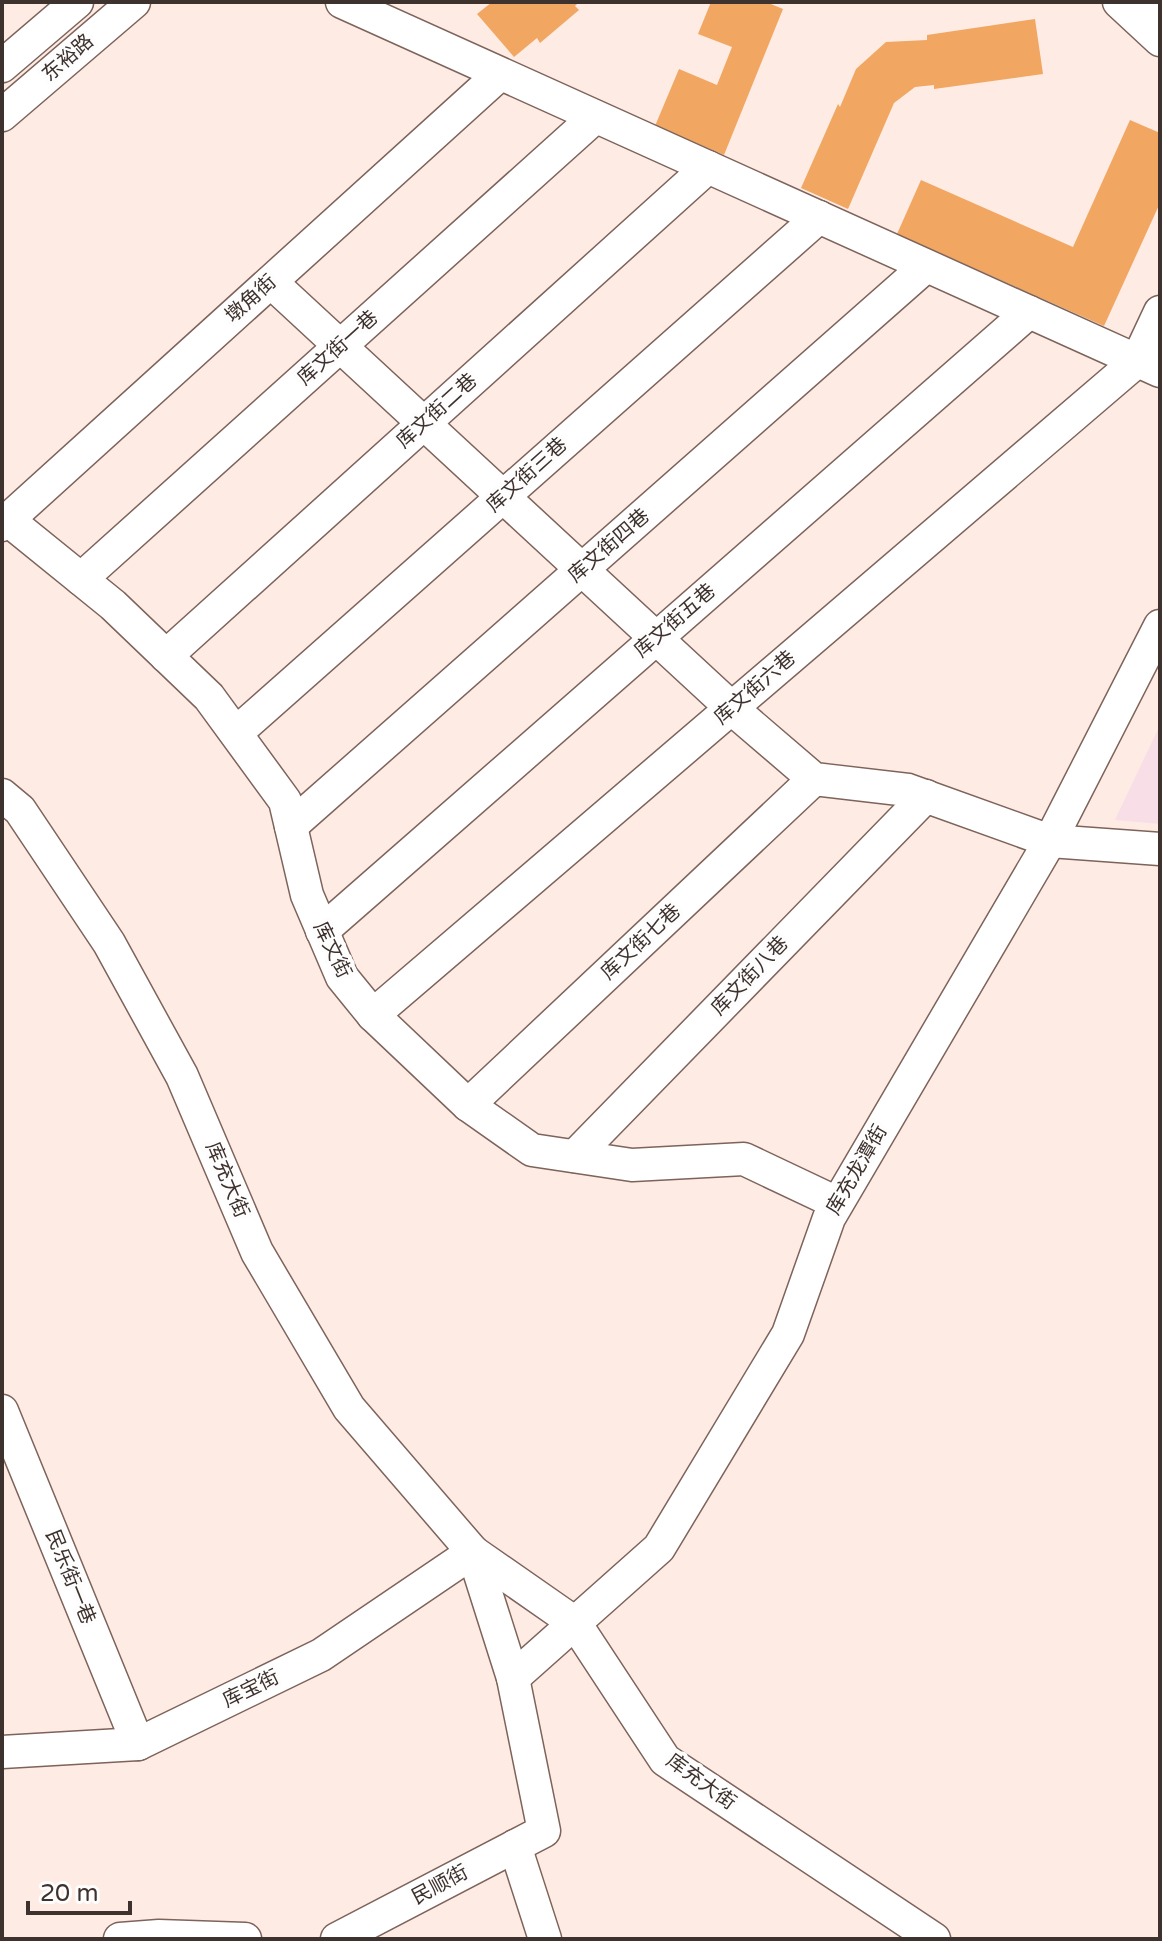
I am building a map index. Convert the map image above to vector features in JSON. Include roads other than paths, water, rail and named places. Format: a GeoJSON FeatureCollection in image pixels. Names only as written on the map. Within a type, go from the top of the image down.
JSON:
{"type":"FeatureCollection","features":[{"type":"Feature","properties":{"kind":"street","name":"东裕路"},"geometry":{"type":"LineString","coordinates":[[2,66],[77,2]]}},
{"type":"Feature","properties":{"kind":"street","name":"东裕路"},"geometry":{"type":"LineString","coordinates":[[2,115],[134,2]]}},
{"type":"Feature","properties":{"kind":"street"},"geometry":{"type":"LineString","coordinates":[[342,2],[1148,366],[1160,312]]}},
{"type":"Feature","properties":{"kind":"street"},"geometry":{"type":"LineString","coordinates":[[1138,4],[1160,40]]}},
{"type":"Feature","properties":{"kind":"street","name":"墩角街"},"geometry":{"type":"LineString","coordinates":[[5,522],[500,74]]}},
{"type":"Feature","properties":{"kind":"street","name":"库文街一巷"},"geometry":{"type":"LineString","coordinates":[[81,579],[595,117]]}},
{"type":"Feature","properties":{"kind":"street","name":"库文街二巷"},"geometry":{"type":"LineString","coordinates":[[166,656],[708,167]]}},
{"type":"Feature","properties":{"kind":"street","name":"库文街三巷"},"geometry":{"type":"LineString","coordinates":[[236,733],[819,217]]}},
{"type":"Feature","properties":{"kind":"street","name":"库文街四巷"},"geometry":{"type":"LineString","coordinates":[[291,826],[926,266]]}},
{"type":"Feature","properties":{"kind":"street"},"geometry":{"type":"LineString","coordinates":[[271,282],[731,708],[814,779],[908,790],[1050,841],[1160,849]]}},
{"type":"Feature","properties":{"kind":"street","name":"库文街五巷"},"geometry":{"type":"LineString","coordinates":[[322,931],[1029,312]]}},
{"type":"Feature","properties":{"kind":"street","name":"库文街六巷"},"geometry":{"type":"LineString","coordinates":[[373,1015],[731,708],[1148,366]]}},
{"type":"Feature","properties":{"kind":"street","name":"库文街"},"geometry":{"type":"LineString","coordinates":[[5,522],[113,605],[209,697],[285,801],[307,895],[342,977],[373,1015],[468,1105],[532,1150],[632,1165],[744,1159],[837,1203]]}},
{"type":"Feature","properties":{"kind":"street","name":"库充龙潭街"},"geometry":{"type":"LineString","coordinates":[[513,1678],[659,1548],[788,1334],[829,1218],[1050,841],[1160,626]]}},
{"type":"Feature","properties":{"kind":"street","name":"库文街七巷"},"geometry":{"type":"LineString","coordinates":[[468,1105],[814,779]]}},
{"type":"Feature","properties":{"kind":"street","name":"库充大街"},"geometry":{"type":"LineString","coordinates":[[2,795],[20,810],[109,943],[182,1076],[257,1252],[349,1408],[473,1552],[575,1623],[665,1760],[934,1939]]}},
{"type":"Feature","properties":{"kind":"street","name":"库文街八巷"},"geometry":{"type":"LineString","coordinates":[[575,1156],[926,796]]}},
{"type":"Feature","properties":{"kind":"street","name":"民乐街一巷"},"geometry":{"type":"LineString","coordinates":[[2,1411],[138,1744]]}},
{"type":"Feature","properties":{"kind":"street","name":"库充大街"},"geometry":{"type":"LineString","coordinates":[[473,1552],[513,1678],[544,1831]]}},
{"type":"Feature","properties":{"kind":"street","name":"库宝街"},"geometry":{"type":"LineString","coordinates":[[4,1746],[138,1744],[321,1655],[473,1552]]}},
{"type":"Feature","properties":{"kind":"street","name":"民顺街"},"geometry":{"type":"LineString","coordinates":[[337,1939],[544,1831]]}},
{"type":"Feature","properties":{"kind":"street"},"geometry":{"type":"LineString","coordinates":[[515,1846],[545,1939]]}},
{"type":"Feature","properties":{"kind":"street"},"geometry":{"type":"LineString","coordinates":[[120,1939],[159,1936],[245,1939]]}}]}
